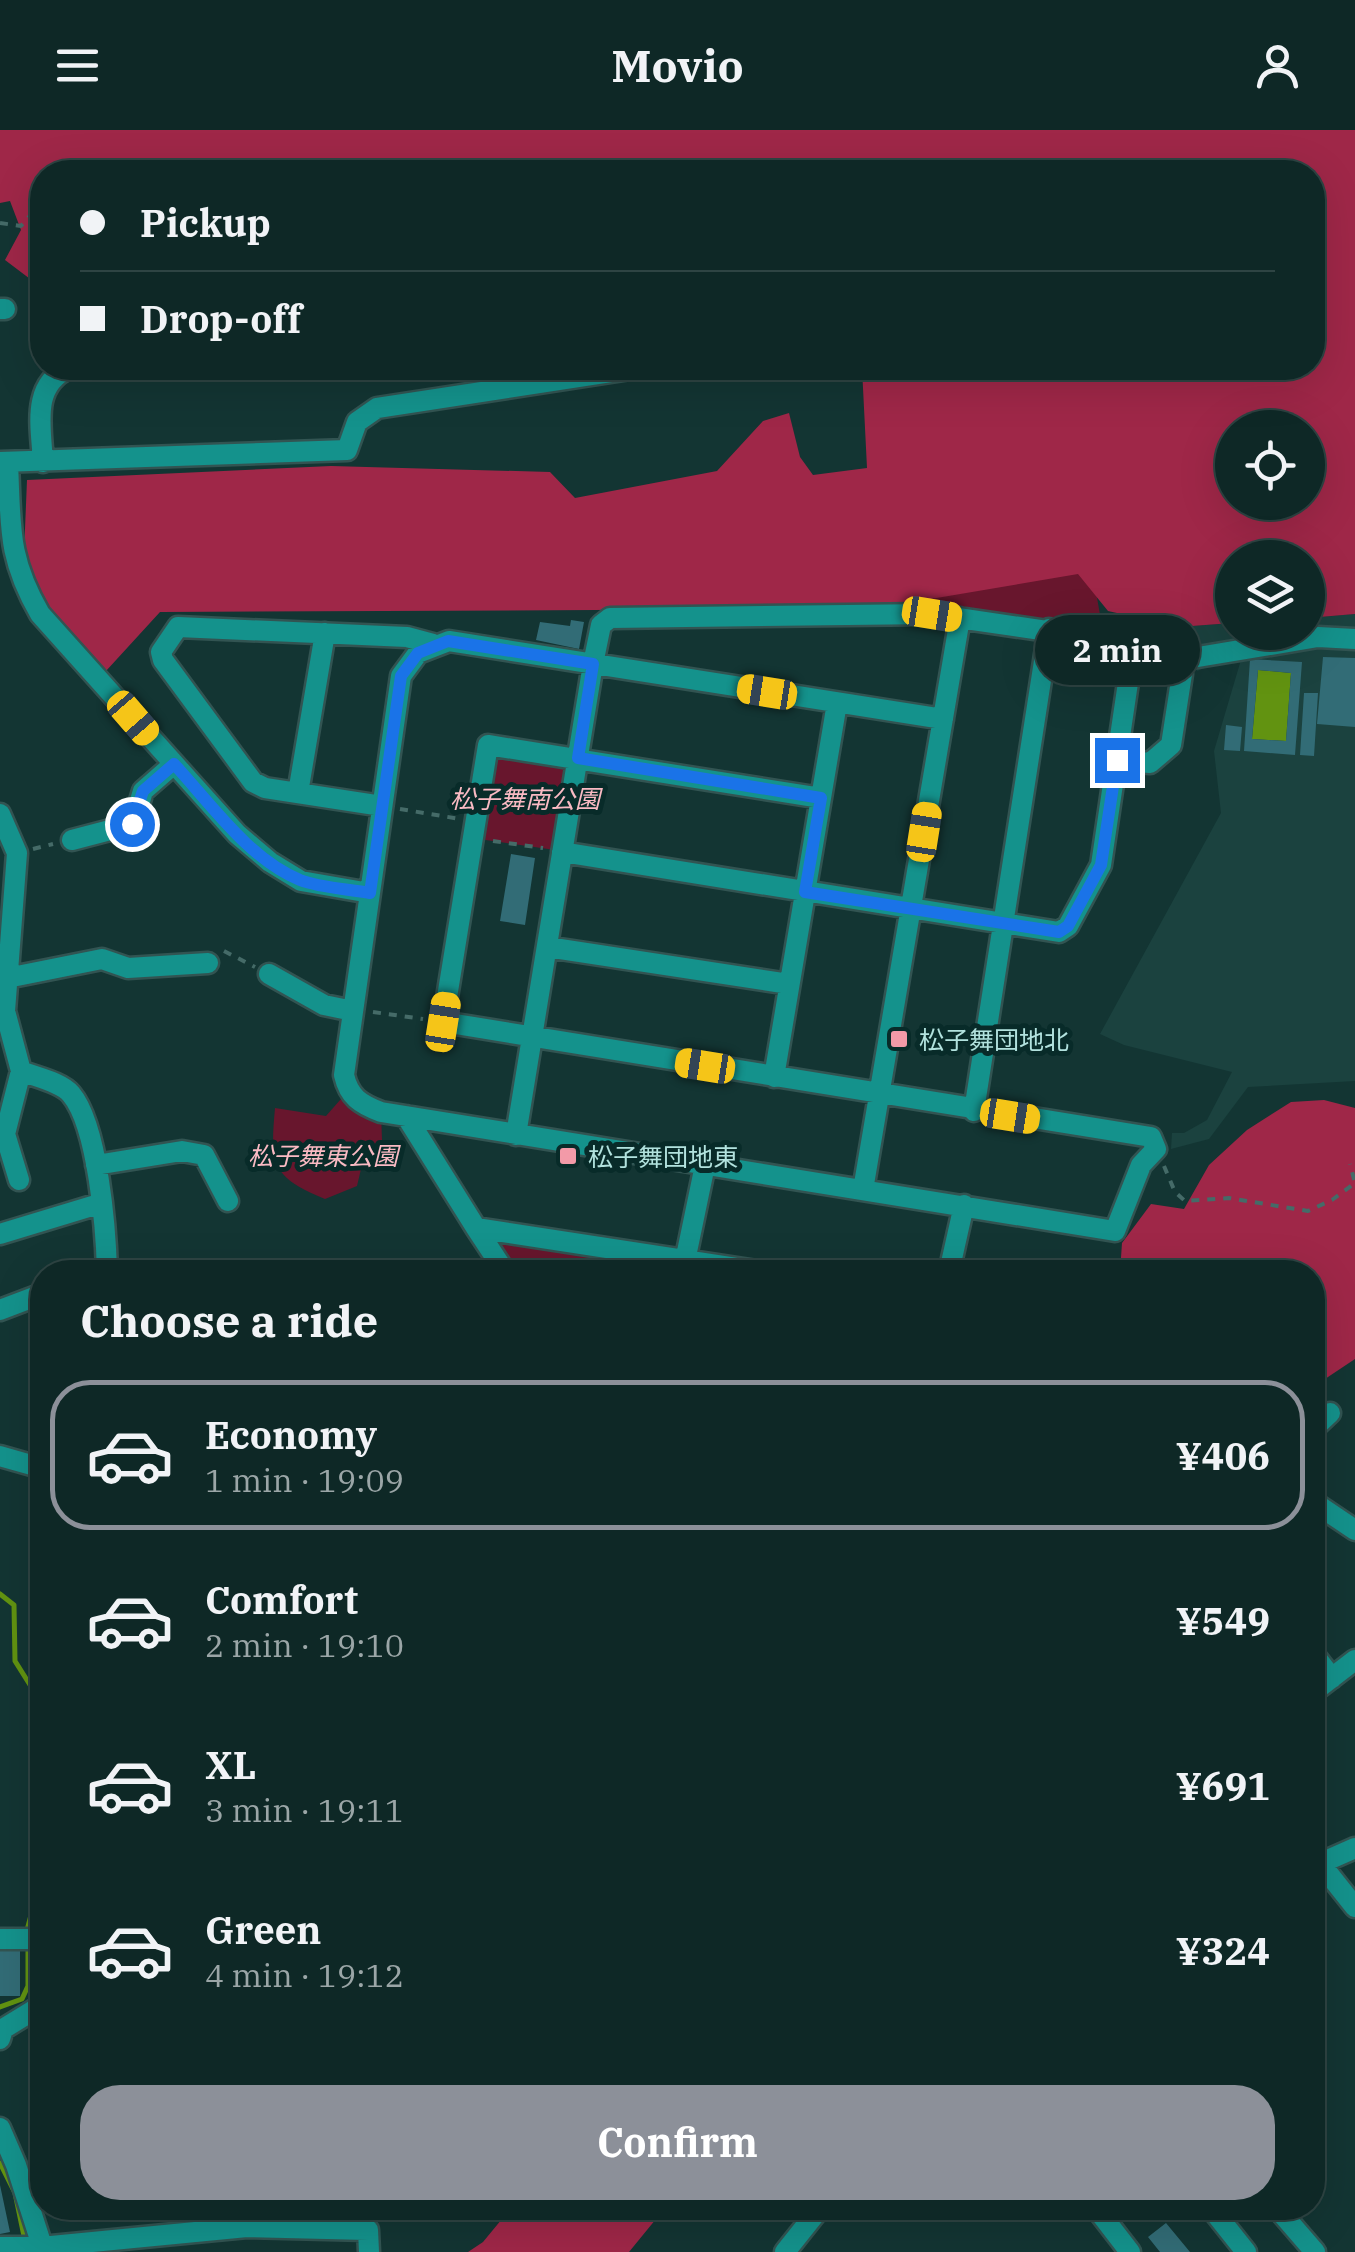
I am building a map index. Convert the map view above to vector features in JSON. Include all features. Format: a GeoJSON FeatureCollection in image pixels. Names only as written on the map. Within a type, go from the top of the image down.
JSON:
{"type":"FeatureCollection","features":[{"type":"Feature","properties":{"kind":"street"},"geometry":{"type":"LineString","coordinates":[[43,462],[40,409],[50,380]]}},
{"type":"Feature","properties":{"kind":"street"},"geometry":{"type":"LineString","coordinates":[[370,893],[302,881],[270,862],[237,834],[40,614],[13,556],[4,463],[346,450],[357,422],[377,408],[559,380]]}},
{"type":"Feature","properties":{"kind":"street"},"geometry":{"type":"LineString","coordinates":[[516,1135],[593,664],[601,625],[610,618],[932,614],[1134,642],[1163,648],[1180,660],[1318,637],[1355,639]]}},
{"type":"Feature","properties":{"kind":"street"},"geometry":{"type":"LineString","coordinates":[[863,1190],[960,618]]}},
{"type":"Feature","properties":{"kind":"street"},"geometry":{"type":"LineString","coordinates":[[382,806],[265,788],[252,782],[162,660],[161,652],[178,627],[408,636],[433,644]]}},
{"type":"Feature","properties":{"kind":"street"},"geometry":{"type":"LineString","coordinates":[[974,1110],[1050,629]]}},
{"type":"Feature","properties":{"kind":"street"},"geometry":{"type":"LineString","coordinates":[[298,793],[325,632]]}},
{"type":"Feature","properties":{"kind":"street"},"geometry":{"type":"LineString","coordinates":[[821,798],[488,745],[443,1022],[1152,1137],[1156,1148],[1141,1165],[1115,1231],[406,1116],[371,1108],[348,1091],[344,1074],[401,676],[418,653],[448,641],[943,719]]}},
{"type":"Feature","properties":{"kind":"street"},"geometry":{"type":"LineString","coordinates":[[562,851],[1059,932],[1068,926],[1101,865],[1134,642]]}},
{"type":"Feature","properties":{"kind":"street"},"geometry":{"type":"LineString","coordinates":[[1117,760],[1150,763],[1171,745],[1182,674],[1180,660]]}},
{"type":"Feature","properties":{"kind":"street"},"geometry":{"type":"LineString","coordinates":[[774,1077],[837,703]]}},
{"type":"Feature","properties":{"kind":"street"},"geometry":{"type":"LineString","coordinates":[[72,840],[132,824],[143,791],[174,764]]}},
{"type":"Feature","properties":{"kind":"street"},"geometry":{"type":"LineString","coordinates":[[0,814],[17,853],[2,1011],[20,1071],[5,1134],[19,1180]]}},
{"type":"Feature","properties":{"kind":"street"},"geometry":{"type":"LineString","coordinates":[[547,948],[789,984]]}},
{"type":"Feature","properties":{"kind":"street"},"geometry":{"type":"LineString","coordinates":[[7,978],[102,959],[128,968],[208,963]]}},
{"type":"Feature","properties":{"kind":"street"},"geometry":{"type":"LineString","coordinates":[[268,974],[324,1005],[353,1010]]}},
{"type":"Feature","properties":{"kind":"street"},"geometry":{"type":"LineString","coordinates":[[20,1071],[70,1092],[81,1112],[102,1202],[103,1260]]}},
{"type":"Feature","properties":{"kind":"street"},"geometry":{"type":"LineString","coordinates":[[406,1116],[498,1260]]}},
{"type":"Feature","properties":{"kind":"street"},"geometry":{"type":"LineString","coordinates":[[96,1166],[182,1151],[204,1155],[228,1201]]}},
{"type":"Feature","properties":{"kind":"street"},"geometry":{"type":"LineString","coordinates":[[686,1260],[705,1165]]}},
{"type":"Feature","properties":{"kind":"street"},"geometry":{"type":"LineString","coordinates":[[0,1234],[102,1202]]}},
{"type":"Feature","properties":{"kind":"street"},"geometry":{"type":"LineString","coordinates":[[951,1260],[964,1205]]}},
{"type":"Feature","properties":{"kind":"street"},"geometry":{"type":"LineString","coordinates":[[476,1228],[647,1260]]}},
{"type":"Feature","properties":{"kind":"street"},"geometry":{"type":"LineString","coordinates":[[0,1310],[30,1299]]}},
{"type":"Feature","properties":{"kind":"street"},"geometry":{"type":"LineString","coordinates":[[1325,1418],[1330,1413]]}},
{"type":"Feature","properties":{"kind":"street"},"geometry":{"type":"LineString","coordinates":[[0,1456],[30,1465]]}},
{"type":"Feature","properties":{"kind":"street"},"geometry":{"type":"LineString","coordinates":[[1325,1510],[1355,1530]]}},
{"type":"Feature","properties":{"kind":"street"},"geometry":{"type":"LineString","coordinates":[[1325,1683],[1355,1660]]}},
{"type":"Feature","properties":{"kind":"street"},"geometry":{"type":"LineString","coordinates":[[1325,1669],[1332,1678]]}},
{"type":"Feature","properties":{"kind":"street"},"geometry":{"type":"LineString","coordinates":[[1325,1858],[1355,1848]]}},
{"type":"Feature","properties":{"kind":"street"},"geometry":{"type":"LineString","coordinates":[[1325,1873],[1355,1907]]}},
{"type":"Feature","properties":{"kind":"street"},"geometry":{"type":"LineString","coordinates":[[0,2038],[3,2028],[30,2013]]}},
{"type":"Feature","properties":{"kind":"street"},"geometry":{"type":"LineString","coordinates":[[0,2128],[30,2212]]}},
{"type":"Feature","properties":{"kind":"street"},"geometry":{"type":"LineString","coordinates":[[32,2220],[41,2249]]}},
{"type":"Feature","properties":{"kind":"street"},"geometry":{"type":"LineString","coordinates":[[786,2252],[811,2220]]}},
{"type":"Feature","properties":{"kind":"street"},"geometry":{"type":"LineString","coordinates":[[1105,2220],[1130,2252]]}},
{"type":"Feature","properties":{"kind":"street"},"geometry":{"type":"LineString","coordinates":[[1221,2220],[1246,2252]]}},
{"type":"Feature","properties":{"kind":"street"},"geometry":{"type":"LineString","coordinates":[[1287,2220],[1315,2252]]}},
{"type":"Feature","properties":{"kind":"street"},"geometry":{"type":"LineString","coordinates":[[6,2247],[41,2249],[247,2228],[369,2241]]}},
{"type":"Feature","properties":{"kind":"path"},"geometry":{"type":"LineString","coordinates":[[0,223],[21,226],[30,216]]}},
{"type":"Feature","properties":{"kind":"path"},"geometry":{"type":"LineString","coordinates":[[382,806],[562,851]]}},
{"type":"Feature","properties":{"kind":"path"},"geometry":{"type":"LineString","coordinates":[[17,853],[72,840]]}},
{"type":"Feature","properties":{"kind":"path"},"geometry":{"type":"LineString","coordinates":[[208,963],[214,947],[268,974]]}},
{"type":"Feature","properties":{"kind":"path"},"geometry":{"type":"LineString","coordinates":[[353,1010],[443,1022]]}},
{"type":"Feature","properties":{"kind":"path"},"geometry":{"type":"LineString","coordinates":[[1160,1158],[1175,1192],[1186,1201],[1230,1198],[1308,1211],[1354,1183],[1353,1163]]}},
{"type":"Feature","properties":{"kind":"path"},"geometry":{"type":"LineString","coordinates":[[1353,1163],[1355,1175]]}},
{"type":"Feature","properties":{"kind":"shaded area"},"geometry":{"type":"Polygon","coordinates":[[[0,130],[1355,130],[1355,614],[1325,617],[1325,540],[1215,540],[1215,624],[1179,627],[1108,611],[1078,574],[901,604],[160,612],[106,671],[46,606],[24,554],[27,480],[331,466],[550,472],[575,498],[717,471],[763,421],[789,413],[800,457],[813,475],[867,468],[863,380],[1325,380],[1325,160],[30,160],[30,279],[5,260],[21,230],[10,201],[0,203],[0,130]]]}},
{"type":"Feature","properties":{"kind":"shaded area"},"geometry":{"type":"Polygon","coordinates":[[[1355,614],[1355,1081],[1248,1087],[1209,1139],[1171,1149],[1172,1133],[1184,1133],[1207,1120],[1232,1072],[1124,1045],[1100,1034],[1221,813],[1214,751],[1243,653],[1197,671],[1179,627],[1215,624],[1215,650],[1325,650],[1325,617],[1355,614]]]}},
{"type":"Feature","properties":{"kind":"shaded area"},"geometry":{"type":"Polygon","coordinates":[[[1258,670],[1291,673],[1286,741],[1252,739],[1258,670]]]}},
{"type":"Feature","properties":{"kind":"shaded area"},"geometry":{"type":"Polygon","coordinates":[[[1324,1100],[1355,1108],[1355,1359],[1325,1379],[1325,1260],[1121,1260],[1122,1243],[1151,1204],[1184,1209],[1209,1165],[1247,1130],[1291,1102],[1324,1100]]]}},
{"type":"Feature","properties":{"kind":"shaded area"},"geometry":{"type":"Polygon","coordinates":[[[501,2220],[655,2220],[629,2252],[468,2252],[483,2242],[501,2220]]]}},
{"type":"Feature","properties":{"kind":"green space"},"geometry":{"type":"Polygon","coordinates":[[[1091,564],[1104,637],[931,614],[933,596],[1091,564]]]}},
{"type":"Feature","properties":{"kind":"green space","name":"松子舞南公園"},"geometry":{"type":"Polygon","coordinates":[[[488,745],[578,758],[562,851],[472,838],[488,745]]]}},
{"type":"Feature","properties":{"kind":"green space","name":"松子舞東公園"},"geometry":{"type":"Polygon","coordinates":[[[348,1091],[381,1112],[382,1140],[366,1148],[357,1186],[325,1199],[294,1183],[278,1166],[273,1143],[275,1108],[326,1116],[348,1091]]]}},
{"type":"Feature","properties":{"kind":"green space"},"geometry":{"type":"Polygon","coordinates":[[[476,1228],[682,1260],[497,1260],[476,1228]]]}},
{"type":"Feature","properties":{"kind":"building"},"geometry":{"type":"Polygon","coordinates":[[[571,620],[584,622],[579,649],[536,640],[540,622],[570,626],[571,620]]]}},
{"type":"Feature","properties":{"kind":"building"},"geometry":{"type":"Polygon","coordinates":[[[1323,657],[1355,658],[1355,727],[1317,724],[1323,657]]]}},
{"type":"Feature","properties":{"kind":"building"},"geometry":{"type":"Polygon","coordinates":[[[1250,659],[1302,662],[1295,755],[1244,751],[1250,659]],[[1258,670],[1252,739],[1286,741],[1291,673],[1258,670]]]}},
{"type":"Feature","properties":{"kind":"building"},"geometry":{"type":"Polygon","coordinates":[[[1304,693],[1318,693],[1314,756],[1300,755],[1304,693]]]}},
{"type":"Feature","properties":{"kind":"building"},"geometry":{"type":"Polygon","coordinates":[[[1226,725],[1242,727],[1240,751],[1224,750],[1226,725]]]}},
{"type":"Feature","properties":{"kind":"building"},"geometry":{"type":"Polygon","coordinates":[[[511,854],[535,858],[525,925],[500,921],[511,854]]]}},
{"type":"Feature","properties":{"kind":"building"},"geometry":{"type":"Polygon","coordinates":[[[0,1950],[20,1950],[20,1996],[0,1996],[0,1950]]]}},
{"type":"Feature","properties":{"kind":"building"},"geometry":{"type":"Polygon","coordinates":[[[0,2185],[10,2232],[0,2234],[0,2185]]]}},
{"type":"Feature","properties":{"kind":"building"},"geometry":{"type":"Polygon","coordinates":[[[1166,2223],[1190,2252],[1160,2252],[1148,2237],[1166,2223]]]}},
{"type":"Feature","properties":{"kind":"waterway"},"geometry":{"type":"LineString","coordinates":[[0,1594],[14,1605],[15,1661],[30,1685]]}},
{"type":"Feature","properties":{"kind":"waterway"},"geometry":{"type":"LineString","coordinates":[[26,1934],[30,1919]]}},
{"type":"Feature","properties":{"kind":"waterway"},"geometry":{"type":"LineString","coordinates":[[0,2007],[22,1999],[28,1986],[28,1945]]}},
{"type":"Feature","properties":{"kind":"waterway"},"geometry":{"type":"LineString","coordinates":[[0,2163],[15,2193],[25,2241]]}},
{"type":"Feature","properties":{"kind":"place","name":"松子舞団地北"},"geometry":{"type":"Point","coordinates":[899,1039]}},
{"type":"Feature","properties":{"kind":"place","name":"松子舞団地東"},"geometry":{"type":"Point","coordinates":[568,1156]}},
{"type":"Feature","properties":{"kind":"route"},"geometry":{"type":"LineString","coordinates":[[132,824],[143,791],[174,764],[237,834],[270,862],[302,881],[370,893],[401,676],[418,653],[448,641],[593,664],[578,758],[821,798],[805,892],[1059,932],[1068,926],[1101,865],[1117,760]]}}]}
